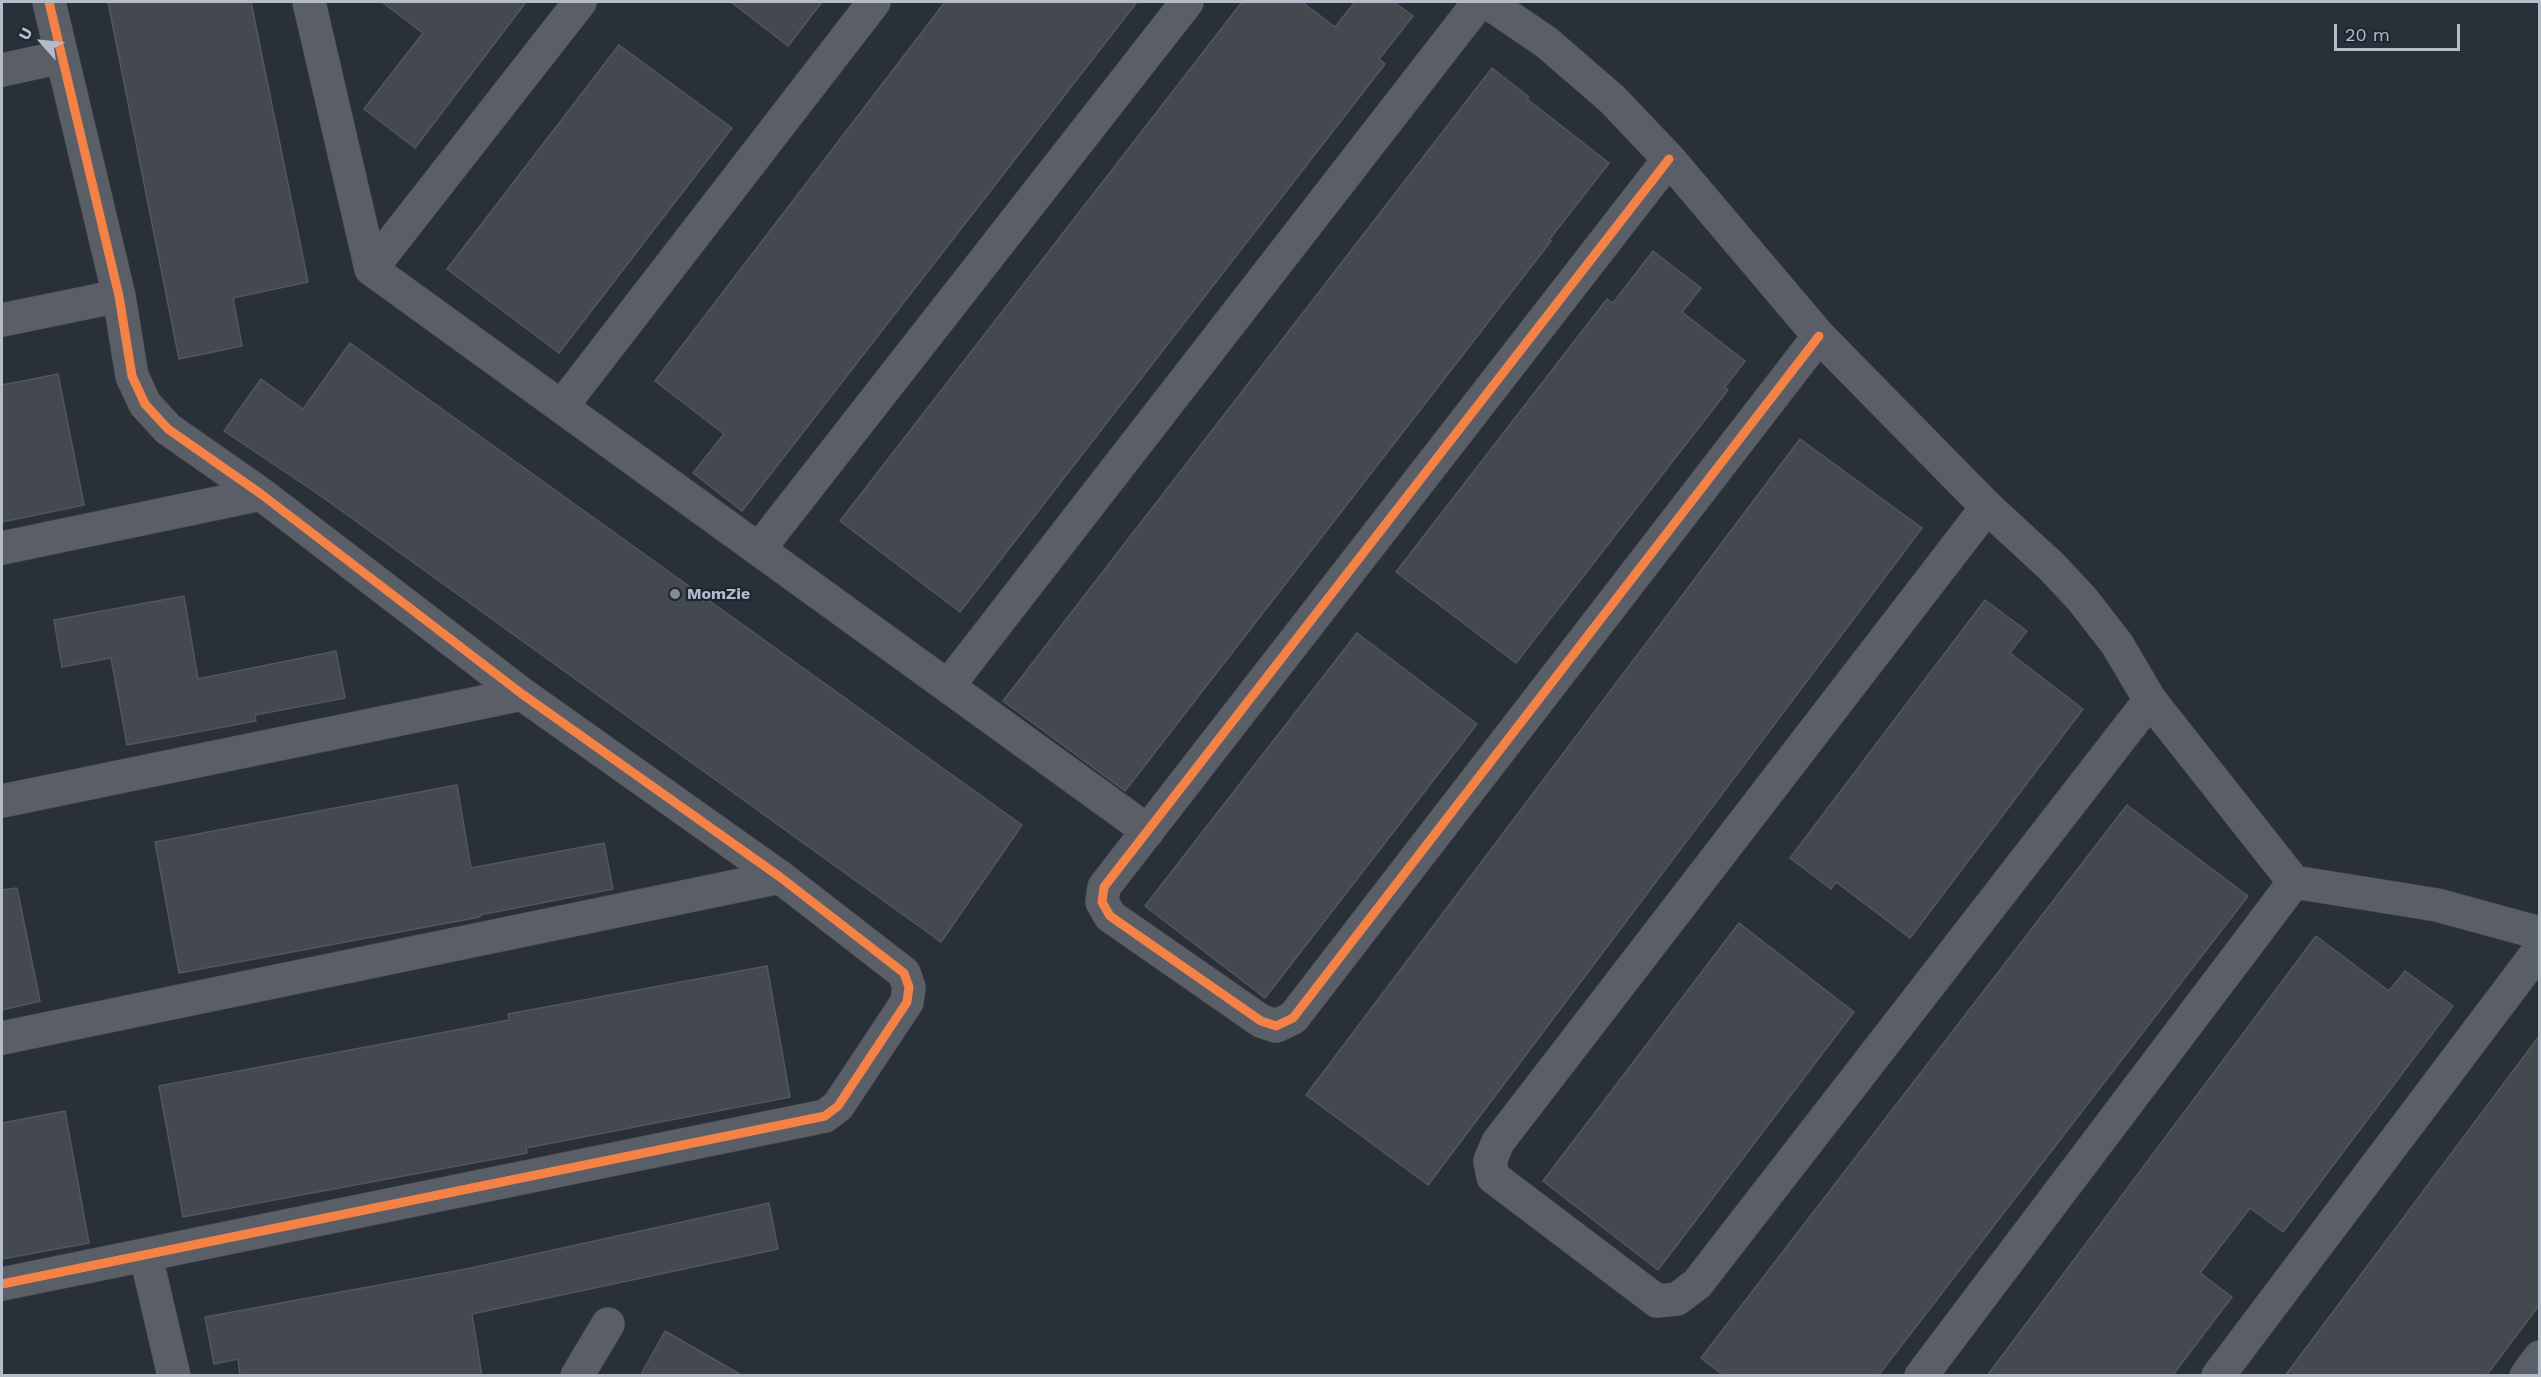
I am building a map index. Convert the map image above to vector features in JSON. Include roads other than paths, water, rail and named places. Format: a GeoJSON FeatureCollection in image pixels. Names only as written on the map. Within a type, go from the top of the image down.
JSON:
{"type":"FeatureCollection","features":[{"type":"Feature","properties":{"kind":"street"},"geometry":{"type":"LineString","coordinates":[[2,1284],[825,1116],[842,1100],[908,1002],[909,987],[904,973],[780,877],[522,694],[261,494],[168,429],[145,404],[132,376],[119,296],[48,2]]}},
{"type":"Feature","properties":{"kind":"street"},"geometry":{"type":"LineString","coordinates":[[309,2],[371,269],[1148,831]]}},
{"type":"Feature","properties":{"kind":"street"},"geometry":{"type":"LineString","coordinates":[[371,269],[580,2]]}},
{"type":"Feature","properties":{"kind":"street"},"geometry":{"type":"LineString","coordinates":[[562,406],[874,2]]}},
{"type":"Feature","properties":{"kind":"street"},"geometry":{"type":"LineString","coordinates":[[759,549],[1187,2]]}},
{"type":"Feature","properties":{"kind":"street"},"geometry":{"type":"LineString","coordinates":[[948,686],[1479,2]]}},
{"type":"Feature","properties":{"kind":"street"},"geometry":{"type":"LineString","coordinates":[[1487,2],[1546,42],[1612,99],[1669,159],[1819,336],[1987,507],[2051,566],[2082,599],[2117,644],[2150,700],[2294,882],[2437,904],[2540,933]]}},
{"type":"Feature","properties":{"kind":"street"},"geometry":{"type":"LineString","coordinates":[[2,70],[62,57]]}},
{"type":"Feature","properties":{"kind":"street"},"geometry":{"type":"LineString","coordinates":[[1669,159],[1104,887],[1102,902],[1110,915],[1261,1021],[1276,1026],[1293,1018],[1819,336]]}},
{"type":"Feature","properties":{"kind":"street"},"geometry":{"type":"LineString","coordinates":[[2,320],[119,296]]}},
{"type":"Feature","properties":{"kind":"street"},"geometry":{"type":"LineString","coordinates":[[2,548],[261,494]]}},
{"type":"Feature","properties":{"kind":"street"},"geometry":{"type":"LineString","coordinates":[[1987,507],[1498,1142],[1490,1161],[1493,1177],[1657,1301],[1677,1299],[1684,1294],[1704,1275],[2150,700]]}},
{"type":"Feature","properties":{"kind":"street"},"geometry":{"type":"LineString","coordinates":[[2,801],[522,694]]}},
{"type":"Feature","properties":{"kind":"street"},"geometry":{"type":"LineString","coordinates":[[2,1038],[780,877]]}},
{"type":"Feature","properties":{"kind":"street"},"geometry":{"type":"LineString","coordinates":[[1921,1376],[2294,882]]}},
{"type":"Feature","properties":{"kind":"street"},"geometry":{"type":"LineString","coordinates":[[2218,1376],[2540,949]]}},
{"type":"Feature","properties":{"kind":"street"},"geometry":{"type":"LineString","coordinates":[[146,1256],[174,1376]]}},
{"type":"Feature","properties":{"kind":"street"},"geometry":{"type":"LineString","coordinates":[[577,1376],[608,1324]]}},
{"type":"Feature","properties":{"kind":"street"},"geometry":{"type":"LineString","coordinates":[[2526,1376],[2540,1357]]}},
{"type":"Feature","properties":{"kind":"place","name":"MomZie"},"geometry":{"type":"Point","coordinates":[675,594]}}]}
